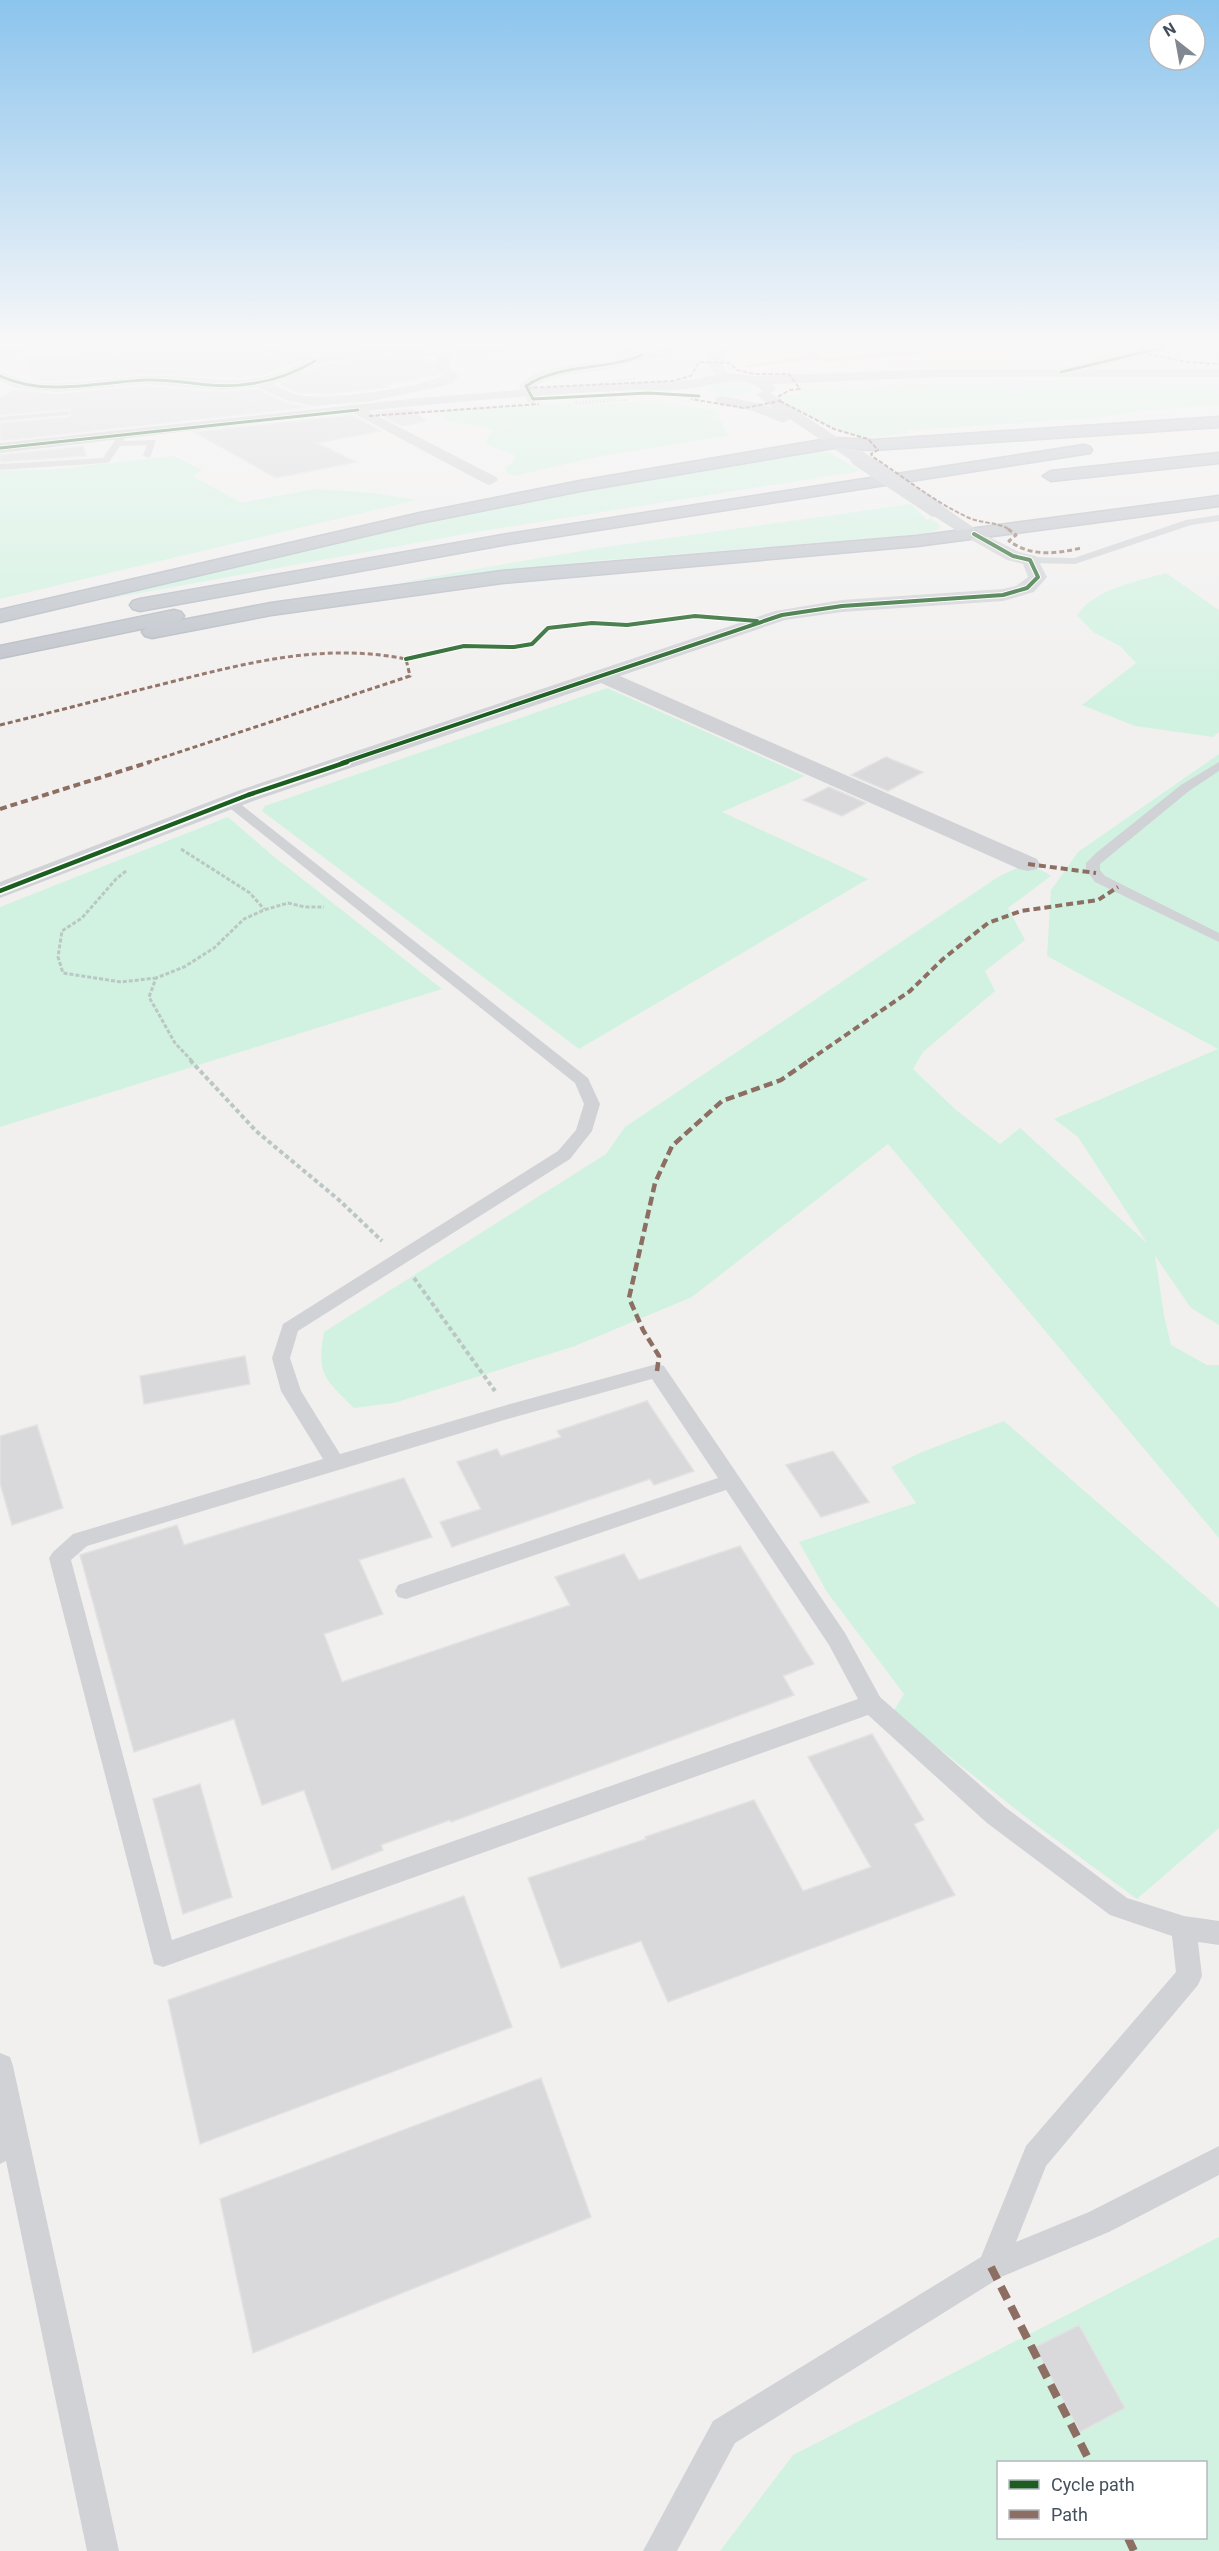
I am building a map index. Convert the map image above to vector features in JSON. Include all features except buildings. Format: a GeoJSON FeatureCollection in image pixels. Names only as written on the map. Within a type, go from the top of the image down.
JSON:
{"type":"FeatureCollection","features":[{"type":"Feature","properties":{"kind":"highway"},"geometry":{"type":"LineString","coordinates":[[0,616],[420,518],[580,486],[697,466]]}},
{"type":"Feature","properties":{"kind":"highway"},"geometry":{"type":"LineString","coordinates":[[55,622],[332,569],[689,510],[980,466]]}},
{"type":"Feature","properties":{"kind":"highway"},"geometry":{"type":"LineString","coordinates":[[689,510],[928,477],[1028,466]]}},
{"type":"Feature","properties":{"kind":"highway"},"geometry":{"type":"LineString","coordinates":[[1037,477],[1142,466]]}},
{"type":"Feature","properties":{"kind":"highway"},"geometry":{"type":"LineString","coordinates":[[0,652],[214,608],[537,549],[960,487]]}},
{"type":"Feature","properties":{"kind":"highway"},"geometry":{"type":"LineString","coordinates":[[0,662],[271,609],[377,594],[524,575],[917,541],[1219,501]]}},
{"type":"Feature","properties":{"kind":"highway"},"geometry":{"type":"LineString","coordinates":[[0,669],[377,594]]}},
{"type":"Feature","properties":{"kind":"highway"},"geometry":{"type":"LineString","coordinates":[[0,633],[33,627]]}},
{"type":"Feature","properties":{"kind":"main road"},"geometry":{"type":"LineString","coordinates":[[870,466],[974,534]]}},
{"type":"Feature","properties":{"kind":"street"},"geometry":{"type":"LineString","coordinates":[[464,466],[490,480]]}},
{"type":"Feature","properties":{"kind":"street"},"geometry":{"type":"LineString","coordinates":[[0,891],[230,802],[782,615],[842,606],[980,598],[1020,591],[1030,586],[1038,577],[1030,560],[1013,556],[974,534]]}},
{"type":"Feature","properties":{"kind":"street"},"geometry":{"type":"LineString","coordinates":[[603,676],[1028,864]]}},
{"type":"Feature","properties":{"kind":"lane"},"geometry":{"type":"LineString","coordinates":[[1030,560],[1076,561],[1189,522],[1219,518]]}},
{"type":"Feature","properties":{"kind":"lane"},"geometry":{"type":"LineString","coordinates":[[1219,766],[1185,788],[1101,856],[1093,863],[1093,870],[1100,879],[1219,938]]}},
{"type":"Feature","properties":{"kind":"lane"},"geometry":{"type":"LineString","coordinates":[[230,802],[582,1081],[592,1104],[584,1131],[564,1155],[290,1328],[281,1358],[291,1391],[334,1463]]}},
{"type":"Feature","properties":{"kind":"lane"},"geometry":{"type":"LineString","coordinates":[[872,1704],[163,1955],[60,1558],[80,1540],[510,1411],[657,1371],[837,1639],[872,1704],[996,1815],[1119,1906],[1184,1928],[1219,1933]]}},
{"type":"Feature","properties":{"kind":"lane"},"geometry":{"type":"LineString","coordinates":[[406,1591],[731,1481]]}},
{"type":"Feature","properties":{"kind":"lane"},"geometry":{"type":"LineString","coordinates":[[991,2267],[1036,2156],[1189,1976],[1184,1928]]}},
{"type":"Feature","properties":{"kind":"lane"},"geometry":{"type":"LineString","coordinates":[[0,2066],[8,2147],[103,2551]]}},
{"type":"Feature","properties":{"kind":"lane"},"geometry":{"type":"LineString","coordinates":[[659,2551],[724,2432],[991,2267],[1099,2222],[1219,2160]]}},
{"type":"Feature","properties":{"kind":"path"},"geometry":{"type":"LineString","coordinates":[[175,845],[250,893],[264,910]]}},
{"type":"Feature","properties":{"kind":"path"},"geometry":{"type":"LineString","coordinates":[[132,866],[116,879],[82,918],[62,931],[58,957],[63,973],[121,982],[156,978],[184,967],[214,948],[244,920],[264,910],[288,903],[305,908],[361,906]]}},
{"type":"Feature","properties":{"kind":"path"},"geometry":{"type":"LineString","coordinates":[[156,978],[149,997],[175,1043],[256,1131],[339,1200],[400,1258],[510,1411]]}},
{"type":"Feature","properties":{"kind":"green space"},"geometry":{"type":"Polygon","coordinates":[[[83,466],[194,466],[202,470],[193,476],[241,503],[314,489],[372,493],[417,500],[0,599],[0,471],[83,466]]]}},
{"type":"Feature","properties":{"kind":"green space"},"geometry":{"type":"Polygon","coordinates":[[[508,466],[557,466],[514,476],[505,469],[508,466]]]}},
{"type":"Feature","properties":{"kind":"green space"},"geometry":{"type":"Polygon","coordinates":[[[726,466],[852,466],[860,471],[476,532],[102,600],[338,539],[528,499],[726,466]]]}},
{"type":"Feature","properties":{"kind":"green space"},"geometry":{"type":"Polygon","coordinates":[[[911,504],[927,520],[931,518],[941,526],[939,529],[926,534],[594,561],[396,583],[598,548],[911,504]]]}},
{"type":"Feature","properties":{"kind":"green space"},"geometry":{"type":"Polygon","coordinates":[[[1166,573],[1219,610],[1219,732],[1213,737],[1135,726],[1082,705],[1136,663],[1120,646],[1093,632],[1077,615],[1095,598],[1106,592],[1166,573]]]}},
{"type":"Feature","properties":{"kind":"green space"},"geometry":{"type":"Polygon","coordinates":[[[607,688],[805,776],[722,812],[868,879],[579,1049],[262,811],[265,806],[607,688]]]}},
{"type":"Feature","properties":{"kind":"green space"},"geometry":{"type":"Polygon","coordinates":[[[1219,754],[1219,1325],[1191,1308],[1155,1256],[1171,1345],[1207,1365],[1219,1365],[1219,1538],[888,1144],[692,1297],[575,1346],[394,1403],[354,1408],[330,1383],[322,1367],[324,1332],[606,1154],[625,1127],[998,877],[1018,868],[1036,868],[1051,876],[1008,908],[1025,940],[985,971],[995,991],[923,1052],[913,1069],[956,1110],[1000,1144],[1020,1128],[1147,1243],[1078,1137],[1054,1119],[1218,1049],[1047,956],[1051,890],[1078,852],[1219,754]]]}},
{"type":"Feature","properties":{"kind":"green space"},"geometry":{"type":"Polygon","coordinates":[[[228,817],[272,855],[442,989],[0,1127],[0,907],[228,817]]]}},
{"type":"Feature","properties":{"kind":"green space"},"geometry":{"type":"Polygon","coordinates":[[[1004,1421],[1219,1608],[1219,1828],[1137,1899],[1032,1822],[893,1712],[904,1694],[827,1592],[799,1542],[916,1503],[891,1467],[922,1452],[1004,1421]]]}},
{"type":"Feature","properties":{"kind":"green space"},"geometry":{"type":"Polygon","coordinates":[[[1219,2237],[1219,2551],[720,2551],[793,2455],[1219,2237]]]}},
{"type":"Feature","properties":{"kind":"marked path"},"geometry":{"type":"LineString","coordinates":[[887,466],[957,512],[976,521],[998,524],[1009,529],[1016,535],[1009,541],[1026,551],[1044,554],[1081,548]]}},
{"type":"Feature","properties":{"kind":"marked path"},"geometry":{"type":"LineString","coordinates":[[0,725],[219,670],[314,653],[346,651],[376,653],[406,659],[410,676],[0,809]]}},
{"type":"Feature","properties":{"kind":"marked path"},"geometry":{"type":"LineString","coordinates":[[1028,864],[1096,873]]}},
{"type":"Feature","properties":{"kind":"marked path"},"geometry":{"type":"LineString","coordinates":[[657,1371],[659,1356],[643,1330],[629,1298],[655,1183],[672,1146],[722,1101],[781,1080],[910,991],[943,959],[988,923],[1021,911],[1098,900],[1118,887]]}},
{"type":"Feature","properties":{"kind":"marked path"},"geometry":{"type":"LineString","coordinates":[[991,2267],[1089,2461]]}},
{"type":"Feature","properties":{"kind":"marked path"},"geometry":{"type":"LineString","coordinates":[[1128,2539],[1134,2551]]}},
{"type":"Feature","properties":{"kind":"cycle path"},"geometry":{"type":"LineString","coordinates":[[0,891],[248,795],[782,615],[842,606],[1003,595],[1027,588],[1038,577],[1030,560],[1013,556],[974,534]]}},
{"type":"Feature","properties":{"kind":"cycle path"},"geometry":{"type":"LineString","coordinates":[[406,659],[464,646],[514,647],[532,644],[548,628],[592,623],[627,625],[695,616],[757,621]]}}]}
